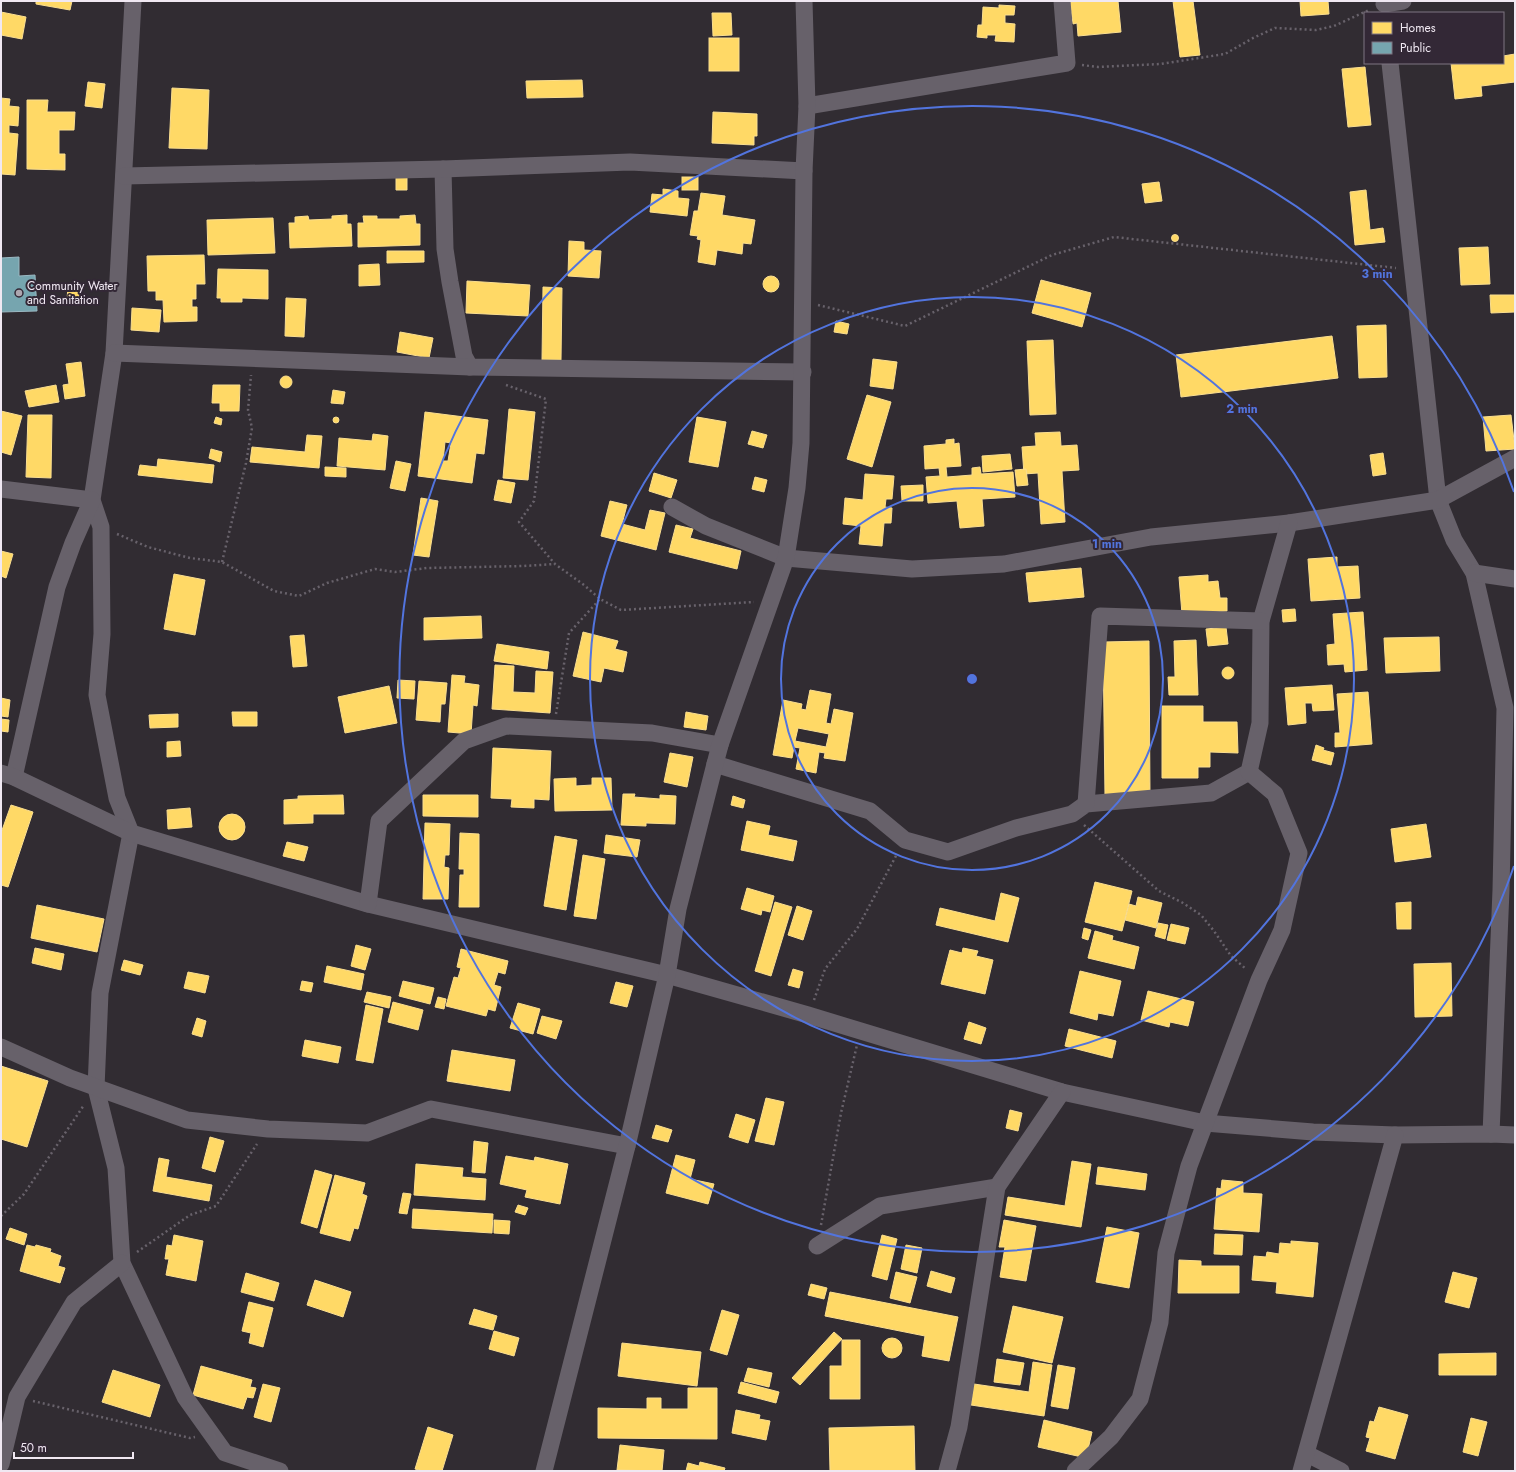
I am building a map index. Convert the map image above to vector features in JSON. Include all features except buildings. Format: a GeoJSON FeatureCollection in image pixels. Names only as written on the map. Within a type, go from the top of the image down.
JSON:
{"type":"FeatureCollection","features":[{"type":"Feature","properties":{"kind":"street"},"geometry":{"type":"LineString","coordinates":[[133,1],[114,353],[92,500],[73,542],[57,586],[7,775],[131,833],[368,904],[667,975],[808,1015],[1062,1092],[1205,1123],[1313,1132],[1395,1135],[1515,1135]]}},
{"type":"Feature","properties":{"kind":"street"},"geometry":{"type":"LineString","coordinates":[[544,1471],[627,1146],[667,975],[678,909],[720,745],[786,558],[799,473],[801,443],[804,301],[804,171],[807,106],[804,1]]}},
{"type":"Feature","properties":{"kind":"street"},"geometry":{"type":"LineString","coordinates":[[807,106],[1068,63],[1062,1]]}},
{"type":"Feature","properties":{"kind":"street"},"geometry":{"type":"LineString","coordinates":[[1384,6],[1403,1]]}},
{"type":"Feature","properties":{"kind":"street"},"geometry":{"type":"LineString","coordinates":[[1390,64],[1438,500],[1454,540],[1474,573],[1505,708],[1508,893],[1491,1134]]}},
{"type":"Feature","properties":{"kind":"street"},"geometry":{"type":"LineString","coordinates":[[124,176],[443,169],[630,162],[804,171]]}},
{"type":"Feature","properties":{"kind":"street"},"geometry":{"type":"LineString","coordinates":[[443,169],[446,248],[450,282],[464,356],[470,367]]}},
{"type":"Feature","properties":{"kind":"street"},"geometry":{"type":"LineString","coordinates":[[114,353],[470,367],[803,372]]}},
{"type":"Feature","properties":{"kind":"street"},"geometry":{"type":"LineString","coordinates":[[672,507],[706,526],[786,558],[912,569],[1004,564],[1151,537],[1289,523],[1438,500],[1515,458]]}},
{"type":"Feature","properties":{"kind":"street"},"geometry":{"type":"LineString","coordinates":[[1,489],[92,500]]}},
{"type":"Feature","properties":{"kind":"street"},"geometry":{"type":"LineString","coordinates":[[92,500],[101,527],[102,634],[97,695],[117,798],[131,833],[100,993],[96,1088],[116,1168],[122,1263],[185,1398],[212,1435],[225,1452],[280,1471]]}},
{"type":"Feature","properties":{"kind":"street"},"geometry":{"type":"LineString","coordinates":[[715,764],[870,811],[905,840],[948,852],[1016,828],[1072,814],[1086,804],[1211,793],[1249,772],[1260,723],[1261,621],[1289,523]]}},
{"type":"Feature","properties":{"kind":"street"},"geometry":{"type":"LineString","coordinates":[[1474,573],[1515,579]]}},
{"type":"Feature","properties":{"kind":"street"},"geometry":{"type":"LineString","coordinates":[[1086,804],[1100,616],[1261,621]]}},
{"type":"Feature","properties":{"kind":"street"},"geometry":{"type":"LineString","coordinates":[[368,904],[379,821],[464,741],[506,726],[652,733],[720,745]]}},
{"type":"Feature","properties":{"kind":"street"},"geometry":{"type":"LineString","coordinates":[[1075,1471],[1111,1437],[1140,1399],[1160,1322],[1166,1253],[1189,1166],[1259,980],[1282,930],[1299,853],[1275,794],[1249,772]]}},
{"type":"Feature","properties":{"kind":"street"},"geometry":{"type":"LineString","coordinates":[[1,1047],[70,1078],[187,1120],[268,1129],[367,1133],[430,1109],[627,1146]]}},
{"type":"Feature","properties":{"kind":"street"},"geometry":{"type":"LineString","coordinates":[[947,1471],[959,1427],[997,1187],[1062,1092]]}},
{"type":"Feature","properties":{"kind":"street"},"geometry":{"type":"LineString","coordinates":[[1302,1471],[1395,1135]]}},
{"type":"Feature","properties":{"kind":"street"},"geometry":{"type":"LineString","coordinates":[[817,1246],[880,1206],[997,1187]]}},
{"type":"Feature","properties":{"kind":"street"},"geometry":{"type":"LineString","coordinates":[[1,1464],[17,1397],[74,1302],[122,1263]]}},
{"type":"Feature","properties":{"kind":"street"},"geometry":{"type":"LineString","coordinates":[[1307,1454],[1341,1471]]}},
{"type":"Feature","properties":{"kind":"path"},"geometry":{"type":"LineString","coordinates":[[1369,12],[1384,6]]}},
{"type":"Feature","properties":{"kind":"path"},"geometry":{"type":"LineString","coordinates":[[1068,63],[1098,67],[1160,64],[1224,54],[1275,28],[1316,30],[1334,26],[1364,14]]}},
{"type":"Feature","properties":{"kind":"path"},"geometry":{"type":"LineString","coordinates":[[804,301],[905,326],[1052,255],[1114,237],[1412,270]]}},
{"type":"Feature","properties":{"kind":"path"},"geometry":{"type":"LineString","coordinates":[[222,562],[246,463],[252,428],[248,410],[253,358]]}},
{"type":"Feature","properties":{"kind":"path"},"geometry":{"type":"LineString","coordinates":[[504,384],[546,399],[534,500],[519,522],[556,564],[600,599],[622,610],[771,601]]}},
{"type":"Feature","properties":{"kind":"path"},"geometry":{"type":"LineString","coordinates":[[101,527],[148,547],[190,558],[222,562],[274,591],[299,596],[327,583],[375,569],[395,572],[427,568],[556,564]]}},
{"type":"Feature","properties":{"kind":"path"},"geometry":{"type":"LineString","coordinates":[[553,728],[570,633],[600,599]]}},
{"type":"Feature","properties":{"kind":"path"},"geometry":{"type":"LineString","coordinates":[[1072,814],[1159,891],[1183,903],[1201,915],[1214,930],[1231,956],[1259,980]]}},
{"type":"Feature","properties":{"kind":"path"},"geometry":{"type":"LineString","coordinates":[[808,1015],[825,969],[857,929],[905,840]]}},
{"type":"Feature","properties":{"kind":"path"},"geometry":{"type":"LineString","coordinates":[[817,1246],[841,1113],[860,1031]]}},
{"type":"Feature","properties":{"kind":"path"},"geometry":{"type":"LineString","coordinates":[[1,1216],[24,1194],[96,1088]]}},
{"type":"Feature","properties":{"kind":"path"},"geometry":{"type":"LineString","coordinates":[[122,1263],[190,1215],[216,1206],[268,1129]]}},
{"type":"Feature","properties":{"kind":"path"},"geometry":{"type":"LineString","coordinates":[[17,1397],[190,1438],[212,1435]]}},
{"type":"Feature","properties":{"kind":"place","name":"Community Water and Sanitation"},"geometry":{"type":"Point","coordinates":[19,293]}}]}
